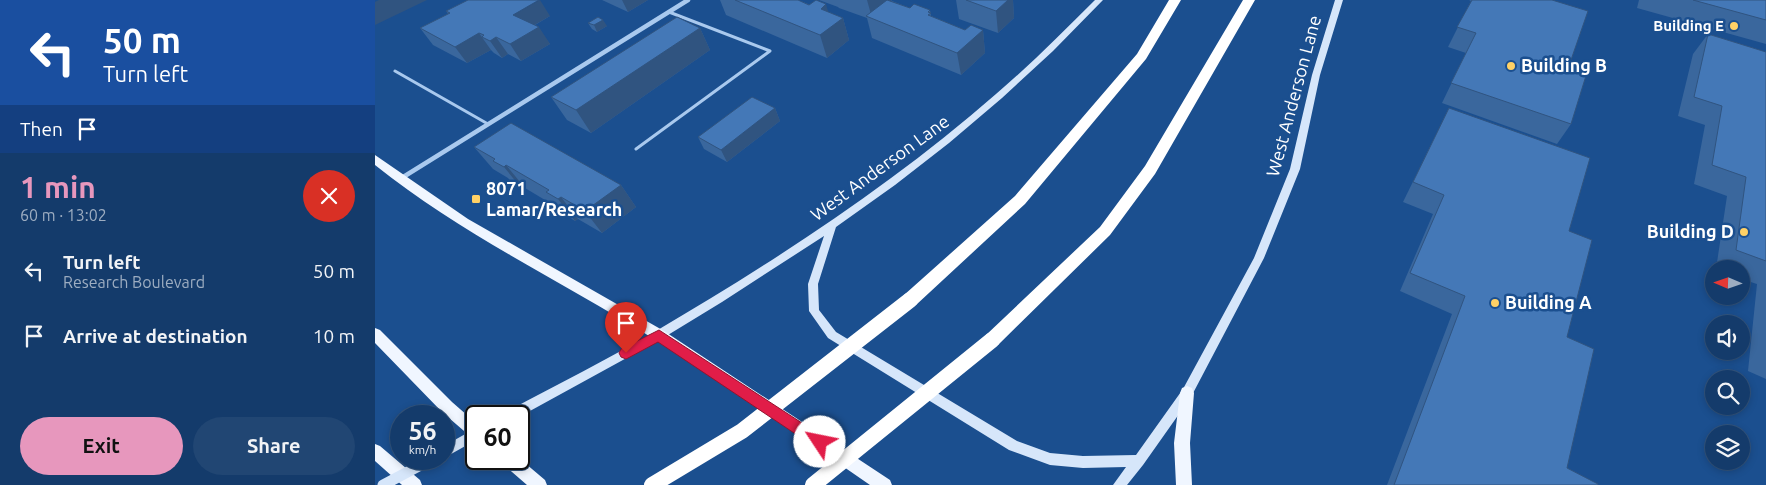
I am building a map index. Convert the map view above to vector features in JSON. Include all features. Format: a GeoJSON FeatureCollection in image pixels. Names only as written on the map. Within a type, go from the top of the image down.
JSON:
{"type":"FeatureCollection","features":[{"type":"Feature","properties":{"kind":"highway"},"geometry":{"type":"LineString","coordinates":[[652,485],[742,431],[909,300],[1020,200],[1142,56],[1175,0]]}},
{"type":"Feature","properties":{"kind":"highway"},"geometry":{"type":"LineString","coordinates":[[813,485],[992,340],[1105,231],[1150,170],[1249,0]]}},
{"type":"Feature","properties":{"kind":"main road","name":"West Anderson Lane"},"geometry":{"type":"LineString","coordinates":[[530,405],[659,335],[832,226],[958,132],[1021,78],[1099,0]]}},
{"type":"Feature","properties":{"kind":"main road","name":"West Anderson Lane"},"geometry":{"type":"LineString","coordinates":[[1119,485],[1139,461],[1187,393],[1259,258],[1295,169],[1316,75],[1339,0]]}},
{"type":"Feature","properties":{"kind":"main road"},"geometry":{"type":"LineString","coordinates":[[375,158],[400,179],[464,222],[659,335],[884,485]]}},
{"type":"Feature","properties":{"kind":"main road"},"geometry":{"type":"LineString","coordinates":[[832,226],[813,284],[814,311],[832,335],[1013,446],[1050,459],[1083,462],[1139,461]]}},
{"type":"Feature","properties":{"kind":"main road"},"geometry":{"type":"LineString","coordinates":[[375,334],[465,423]]}},
{"type":"Feature","properties":{"kind":"main road"},"geometry":{"type":"LineString","coordinates":[[1184,485],[1182,443],[1187,393]]}},
{"type":"Feature","properties":{"kind":"main road"},"geometry":{"type":"LineString","coordinates":[[375,451],[414,485]]}},
{"type":"Feature","properties":{"kind":"main road"},"geometry":{"type":"LineString","coordinates":[[383,485],[411,470]]}},
{"type":"Feature","properties":{"kind":"main road"},"geometry":{"type":"LineString","coordinates":[[521,470],[539,485]]}},
{"type":"Feature","properties":{"kind":"street"},"geometry":{"type":"LineString","coordinates":[[400,179],[688,0]]}},
{"type":"Feature","properties":{"kind":"lane"},"geometry":{"type":"LineString","coordinates":[[637,149],[771,51],[669,12]]}},
{"type":"Feature","properties":{"kind":"lane"},"geometry":{"type":"LineString","coordinates":[[395,71],[488,124]]}},
{"type":"Feature","properties":{"kind":"building"},"geometry":{"type":"Polygon","coordinates":[[[468,0],[539,0],[513,15],[539,27],[510,44],[496,37],[490,41],[479,33],[455,47],[420,28],[450,13],[446,11],[468,0]]]}},
{"type":"Feature","properties":{"kind":"building"},"geometry":{"type":"Polygon","coordinates":[[[735,0],[798,0],[809,5],[816,0],[826,4],[821,9],[843,18],[820,35],[735,0]]]}},
{"type":"Feature","properties":{"kind":"building"},"geometry":{"type":"Polygon","coordinates":[[[887,0],[910,8],[914,4],[930,10],[928,12],[931,13],[928,15],[965,30],[971,25],[983,30],[957,53],[866,16],[887,0]]]}},
{"type":"Feature","properties":{"kind":"building"},"geometry":{"type":"Polygon","coordinates":[[[966,0],[1008,0],[996,11],[966,0]]]}},
{"type":"Feature","properties":{"kind":"building","name":"Building B"},"geometry":{"type":"Polygon","coordinates":[[[1472,0],[1552,0],[1588,11],[1571,60],[1589,66],[1571,124],[1451,83],[1476,33],[1457,27],[1472,0]]]}},
{"type":"Feature","properties":{"kind":"building"},"geometry":{"type":"Polygon","coordinates":[[[1693,0],[1766,0],[1766,20],[1693,0]]]}},
{"type":"Feature","properties":{"kind":"building"},"geometry":{"type":"Polygon","coordinates":[[[598,17],[603,20],[594,25],[588,23],[598,17]]]}},
{"type":"Feature","properties":{"kind":"building"},"geometry":{"type":"Polygon","coordinates":[[[677,17],[700,28],[576,110],[551,97],[677,17]]]}},
{"type":"Feature","properties":{"kind":"building"},"geometry":{"type":"Polygon","coordinates":[[[1708,34],[1766,52],[1766,261],[1736,250],[1746,177],[1712,165],[1722,106],[1694,97],[1708,34]]]}},
{"type":"Feature","properties":{"kind":"building"},"geometry":{"type":"Polygon","coordinates":[[[752,97],[775,108],[721,150],[698,137],[752,97]]]}},
{"type":"Feature","properties":{"kind":"building","name":"Building A"},"geometry":{"type":"Polygon","coordinates":[[[1449,108],[1590,158],[1569,231],[1592,240],[1567,337],[1594,349],[1567,468],[1598,485],[1394,485],[1465,296],[1410,273],[1444,195],[1413,182],[1449,108]]]}},
{"type":"Feature","properties":{"kind":"building"},"geometry":{"type":"Polygon","coordinates":[[[511,123],[621,185],[585,211],[561,197],[558,199],[546,192],[549,190],[506,165],[504,167],[493,161],[495,159],[474,147],[511,123]]]}},
{"type":"Feature","properties":{"kind":"place","name":"Building E"},"geometry":{"type":"Point","coordinates":[1734,26]}},
{"type":"Feature","properties":{"kind":"place","name":"Building B"},"geometry":{"type":"Point","coordinates":[1511,66]}},
{"type":"Feature","properties":{"kind":"place","name":"8071 Lamar/Research"},"geometry":{"type":"Point","coordinates":[476,199]}},
{"type":"Feature","properties":{"kind":"place","name":"Building D"},"geometry":{"type":"Point","coordinates":[1744,232]}},
{"type":"Feature","properties":{"kind":"place","name":"Building A"},"geometry":{"type":"Point","coordinates":[1495,303]}},
{"type":"Feature","properties":{"kind":"route"},"geometry":{"type":"LineString","coordinates":[[626,353],[659,335],[820,442]]}}]}
